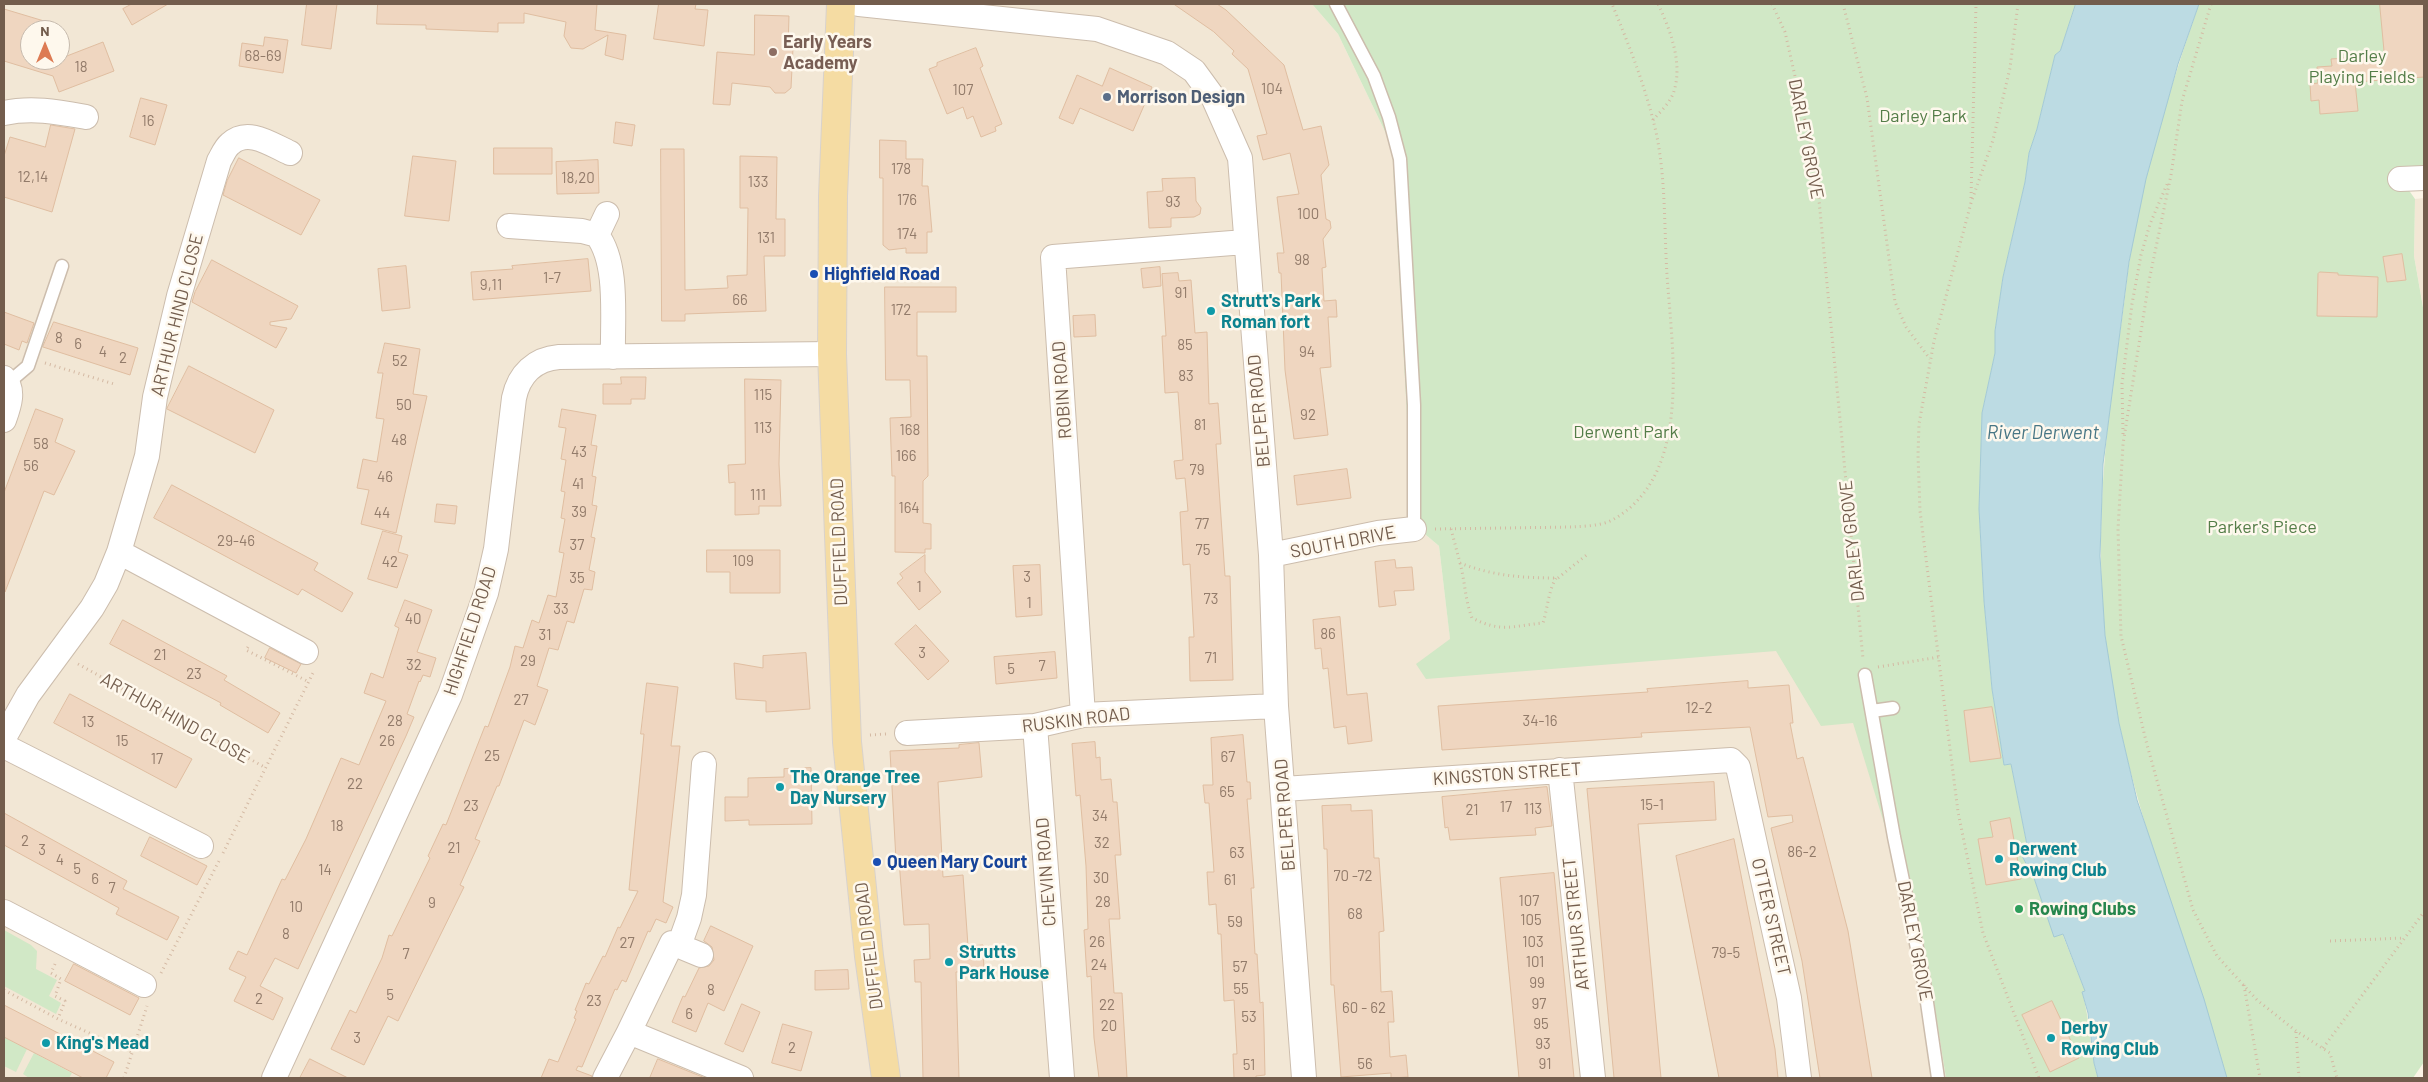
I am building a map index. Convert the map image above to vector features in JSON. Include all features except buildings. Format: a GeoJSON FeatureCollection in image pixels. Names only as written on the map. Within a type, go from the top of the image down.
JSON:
{"type":"FeatureCollection","features":[{"type":"Feature","properties":{"kind":"main road","name":"DUFFIELD ROAD"},"geometry":{"type":"LineString","coordinates":[[841,4],[833,196],[832,354],[847,742],[869,956],[886,1078]]}},
{"type":"Feature","properties":{"kind":"street","name":"BELPER ROAD"},"geometry":{"type":"LineString","coordinates":[[859,4],[1097,29],[1167,53],[1194,71],[1213,97],[1240,158],[1245,242],[1271,555],[1276,706],[1304,1078]]}},
{"type":"Feature","properties":{"kind":"street"},"geometry":{"type":"LineString","coordinates":[[4,113],[22,109],[46,110],[86,117]]}},
{"type":"Feature","properties":{"kind":"street","name":"ARTHUR HIND CLOSE"},"geometry":{"type":"LineString","coordinates":[[4,738],[28,695],[92,608],[106,584],[118,552],[147,456],[155,397],[179,296],[219,161],[230,144],[242,137],[252,136],[290,153]]}},
{"type":"Feature","properties":{"kind":"street"},"geometry":{"type":"LineString","coordinates":[[2400,180],[2424,178]]}},
{"type":"Feature","properties":{"kind":"street"},"geometry":{"type":"LineString","coordinates":[[510,226],[582,231],[602,224],[603,243],[611,265],[613,357]]}},
{"type":"Feature","properties":{"kind":"street","name":"ROBIN ROAD"},"geometry":{"type":"LineString","coordinates":[[1083,715],[1053,257],[1245,242]]}},
{"type":"Feature","properties":{"kind":"street","name":"HIGHFIELD ROAD"},"geometry":{"type":"LineString","coordinates":[[274,1078],[450,695],[486,593],[496,549],[514,398],[519,384],[528,370],[540,360],[559,357],[832,354]]}},
{"type":"Feature","properties":{"kind":"street"},"geometry":{"type":"LineString","coordinates":[[5,416],[10,398],[6,381]]}},
{"type":"Feature","properties":{"kind":"street","name":"SOUTH DRIVE"},"geometry":{"type":"LineString","coordinates":[[1271,555],[1378,532],[1414,529]]}},
{"type":"Feature","properties":{"kind":"street"},"geometry":{"type":"LineString","coordinates":[[118,552],[311,659]]}},
{"type":"Feature","properties":{"kind":"street","name":"RUSKIN ROAD"},"geometry":{"type":"LineString","coordinates":[[898,734],[1035,726],[1083,715],[1276,706]]}},
{"type":"Feature","properties":{"kind":"street","name":"CHEVIN ROAD"},"geometry":{"type":"LineString","coordinates":[[1035,726],[1062,1078]]}},
{"type":"Feature","properties":{"kind":"street"},"geometry":{"type":"LineString","coordinates":[[4,746],[201,846]]}},
{"type":"Feature","properties":{"kind":"street","name":"KINGSTON STREET"},"geometry":{"type":"LineString","coordinates":[[1283,788],[1732,760]]}},
{"type":"Feature","properties":{"kind":"street","name":"OTTER STREET"},"geometry":{"type":"LineString","coordinates":[[1732,760],[1738,767],[1789,998],[1799,1078]]}},
{"type":"Feature","properties":{"kind":"street"},"geometry":{"type":"LineString","coordinates":[[679,946],[690,918],[694,895],[704,764]]}},
{"type":"Feature","properties":{"kind":"street","name":"ARTHUR STREET"},"geometry":{"type":"LineString","coordinates":[[1560,770],[1593,1078]]}},
{"type":"Feature","properties":{"kind":"street"},"geometry":{"type":"LineString","coordinates":[[4,912],[64,945],[150,988]]}},
{"type":"Feature","properties":{"kind":"street"},"geometry":{"type":"LineString","coordinates":[[606,1078],[672,942],[700,955]]}},
{"type":"Feature","properties":{"kind":"street"},"geometry":{"type":"LineString","coordinates":[[629,1032],[741,1078]]}},
{"type":"Feature","properties":{"kind":"lane"},"geometry":{"type":"LineString","coordinates":[[1336,4],[1374,76],[1389,116],[1400,159],[1414,405],[1414,529]]}},
{"type":"Feature","properties":{"kind":"lane"},"geometry":{"type":"LineString","coordinates":[[6,381],[28,366],[62,266]]}},
{"type":"Feature","properties":{"kind":"lane","name":"DARLEY GROVE"},"geometry":{"type":"LineString","coordinates":[[1865,672],[1894,837],[1924,982],[1938,1078]]}},
{"type":"Feature","properties":{"kind":"lane"},"geometry":{"type":"LineString","coordinates":[[1872,711],[1893,708]]}},
{"type":"Feature","properties":{"kind":"path"},"geometry":{"type":"LineString","coordinates":[[1414,529],[1573,526],[1594,525],[1613,520],[1637,500],[1653,479],[1665,454],[1672,416],[1673,379],[1663,182],[1653,121],[1629,45],[1612,4]]}},
{"type":"Feature","properties":{"kind":"path"},"geometry":{"type":"LineString","coordinates":[[1653,121],[1674,93],[1677,75],[1672,42],[1658,4]]}},
{"type":"Feature","properties":{"kind":"path","name":"DARLEY GROVE"},"geometry":{"type":"LineString","coordinates":[[1772,4],[1785,32],[1816,169],[1865,672]]}},
{"type":"Feature","properties":{"kind":"path"},"geometry":{"type":"LineString","coordinates":[[1843,4],[1867,98],[1896,302],[1906,327],[1931,359]]}},
{"type":"Feature","properties":{"kind":"path"},"geometry":{"type":"LineString","coordinates":[[1971,203],[1976,4]]}},
{"type":"Feature","properties":{"kind":"path"},"geometry":{"type":"LineString","coordinates":[[2018,4],[2010,68],[1993,140],[1971,203],[1931,359],[1919,424],[1918,455],[1920,511],[1940,657],[1958,812],[1984,933],[2039,1078]]}},
{"type":"Feature","properties":{"kind":"path"},"geometry":{"type":"LineString","coordinates":[[2211,4],[2182,101],[2172,174],[2149,281],[2124,444],[2118,529],[2121,636],[2146,741],[2193,910],[2217,956],[2257,1000],[2296,1031],[2330,1053],[2337,1078]]}},
{"type":"Feature","properties":{"kind":"path"},"geometry":{"type":"LineString","coordinates":[[2124,444],[2122,384],[2132,304],[2141,255],[2150,224],[2172,174]]}},
{"type":"Feature","properties":{"kind":"path"},"geometry":{"type":"LineString","coordinates":[[42,362],[114,384]]}},
{"type":"Feature","properties":{"kind":"path"},"geometry":{"type":"LineString","coordinates":[[1451,529],[1465,579],[1466,602],[1472,618],[1487,625],[1504,629],[1543,622],[1549,606],[1550,589],[1556,578],[1589,553]]}},
{"type":"Feature","properties":{"kind":"path"},"geometry":{"type":"LineString","coordinates":[[1460,563],[1482,572],[1508,576],[1556,578]]}},
{"type":"Feature","properties":{"kind":"path","name":"ARTHUR HIND CLOSE"},"geometry":{"type":"LineString","coordinates":[[58,652],[266,768]]}},
{"type":"Feature","properties":{"kind":"path"},"geometry":{"type":"LineString","coordinates":[[1865,672],[1940,657]]}},
{"type":"Feature","properties":{"kind":"path"},"geometry":{"type":"LineString","coordinates":[[124,1078],[134,1053],[150,988],[266,768],[311,659]]}},
{"type":"Feature","properties":{"kind":"path"},"geometry":{"type":"LineString","coordinates":[[867,735],[898,734]]}},
{"type":"Feature","properties":{"kind":"path"},"geometry":{"type":"LineString","coordinates":[[2323,1048],[2424,912]]}},
{"type":"Feature","properties":{"kind":"path"},"geometry":{"type":"LineString","coordinates":[[2330,941],[2405,938]]}},
{"type":"Feature","properties":{"kind":"path"},"geometry":{"type":"LineString","coordinates":[[58,1018],[65,1001],[55,996],[60,980],[51,973],[64,945]]}},
{"type":"Feature","properties":{"kind":"path"},"geometry":{"type":"LineString","coordinates":[[2244,986],[2260,1078]]}},
{"type":"Feature","properties":{"kind":"path"},"geometry":{"type":"LineString","coordinates":[[4,990],[58,1018],[134,1053]]}},
{"type":"Feature","properties":{"kind":"path"},"geometry":{"type":"LineString","coordinates":[[2296,1031],[2299,1078]]}},
{"type":"Feature","properties":{"kind":"shaded area"},"geometry":{"type":"Polygon","coordinates":[[[4,4],[1312,4],[1338,34],[1392,146],[1413,524],[1439,546],[1453,663],[1843,644],[1928,965],[1946,1078],[4,1078],[4,4]]]}},
{"type":"Feature","properties":{"kind":"shaded area"},"geometry":{"type":"Polygon","coordinates":[[[2424,198],[2424,312],[2414,256],[2415,199],[2424,198]]]}},
{"type":"Feature","properties":{"kind":"green space","name":"Derwent Park"},"geometry":{"type":"Polygon","coordinates":[[[1312,4],[2076,4],[2060,51],[2055,55],[2037,129],[2029,153],[2025,182],[2003,277],[1995,331],[1995,353],[1982,413],[1979,509],[1984,601],[1992,689],[2004,765],[2011,764],[2027,845],[2021,846],[2022,856],[2034,878],[2055,936],[2062,933],[2085,991],[2082,992],[2098,1078],[1946,1078],[1928,965],[1853,723],[1821,726],[1776,651],[1426,679],[1416,664],[1450,639],[1439,546],[1413,524],[1392,146],[1338,34],[1312,4]]]}},
{"type":"Feature","properties":{"kind":"green space","name":"Parker's Piece"},"geometry":{"type":"Polygon","coordinates":[[[2199,4],[2424,4],[2424,167],[2394,169],[2415,199],[2414,256],[2424,313],[2424,1062],[2413,1078],[2227,1078],[2155,857],[2119,723],[2104,625],[2101,576],[2103,479],[2107,430],[2130,253],[2136,221],[2159,130],[2199,4]]]}},
{"type":"Feature","properties":{"kind":"green space"},"geometry":{"type":"Polygon","coordinates":[[[4,930],[31,945],[37,951],[36,969],[57,980],[49,996],[61,1003],[56,1014],[4,986],[4,930]]]}},
{"type":"Feature","properties":{"kind":"green space"},"geometry":{"type":"Polygon","coordinates":[[[4,1037],[27,1049],[16,1072],[4,1066],[4,1037]]]}},
{"type":"Feature","properties":{"kind":"green space"},"geometry":{"type":"Polygon","coordinates":[[[34,1053],[72,1073],[69,1078],[29,1078],[23,1074],[34,1053]]]}},
{"type":"Feature","properties":{"kind":"water","name":"River Derwent"},"geometry":{"type":"Polygon","coordinates":[[[2076,4],[2199,4],[2178,64],[2146,179],[2129,262],[2103,464],[2100,556],[2105,635],[2119,723],[2137,800],[2204,999],[2227,1078],[2098,1078],[2094,1063],[2088,1013],[2082,992],[2085,991],[2063,934],[2054,937],[2034,878],[2022,856],[2021,846],[2027,845],[2011,764],[2004,765],[1992,689],[1984,601],[1979,509],[1982,413],[1995,353],[1995,331],[2003,277],[2025,182],[2029,153],[2037,129],[2055,55],[2060,51],[2076,4]]]}},
{"type":"Feature","properties":{"kind":"place","name":"Early Years Academy"},"geometry":{"type":"Point","coordinates":[773,52]}},
{"type":"Feature","properties":{"kind":"place","name":"Morrison Design"},"geometry":{"type":"Point","coordinates":[1107,97]}},
{"type":"Feature","properties":{"kind":"place","name":"Highfield Road"},"geometry":{"type":"Point","coordinates":[814,274]}},
{"type":"Feature","properties":{"kind":"place","name":"Strutt's Park Roman fort"},"geometry":{"type":"Point","coordinates":[1211,311]}},
{"type":"Feature","properties":{"kind":"place","name":"The Orange Tree Day Nursery"},"geometry":{"type":"Point","coordinates":[780,787]}},
{"type":"Feature","properties":{"kind":"place","name":"Derwent Rowing Club"},"geometry":{"type":"Point","coordinates":[1999,859]}},
{"type":"Feature","properties":{"kind":"place","name":"Queen Mary Court"},"geometry":{"type":"Point","coordinates":[877,862]}},
{"type":"Feature","properties":{"kind":"place","name":"Rowing Clubs"},"geometry":{"type":"Point","coordinates":[2019,909]}},
{"type":"Feature","properties":{"kind":"place","name":"Strutts Park House"},"geometry":{"type":"Point","coordinates":[949,962]}},
{"type":"Feature","properties":{"kind":"place","name":"Derby Rowing Club"},"geometry":{"type":"Point","coordinates":[2051,1038]}},
{"type":"Feature","properties":{"kind":"place","name":"King's Mead"},"geometry":{"type":"Point","coordinates":[46,1043]}},
{"type":"Feature","properties":{"kind":"park label","name":"Darley Playing Fields"},"geometry":{"type":"Point","coordinates":[2362,66]}},
{"type":"Feature","properties":{"kind":"park label","name":"Darley Park"},"geometry":{"type":"Point","coordinates":[1923,116]}}]}
